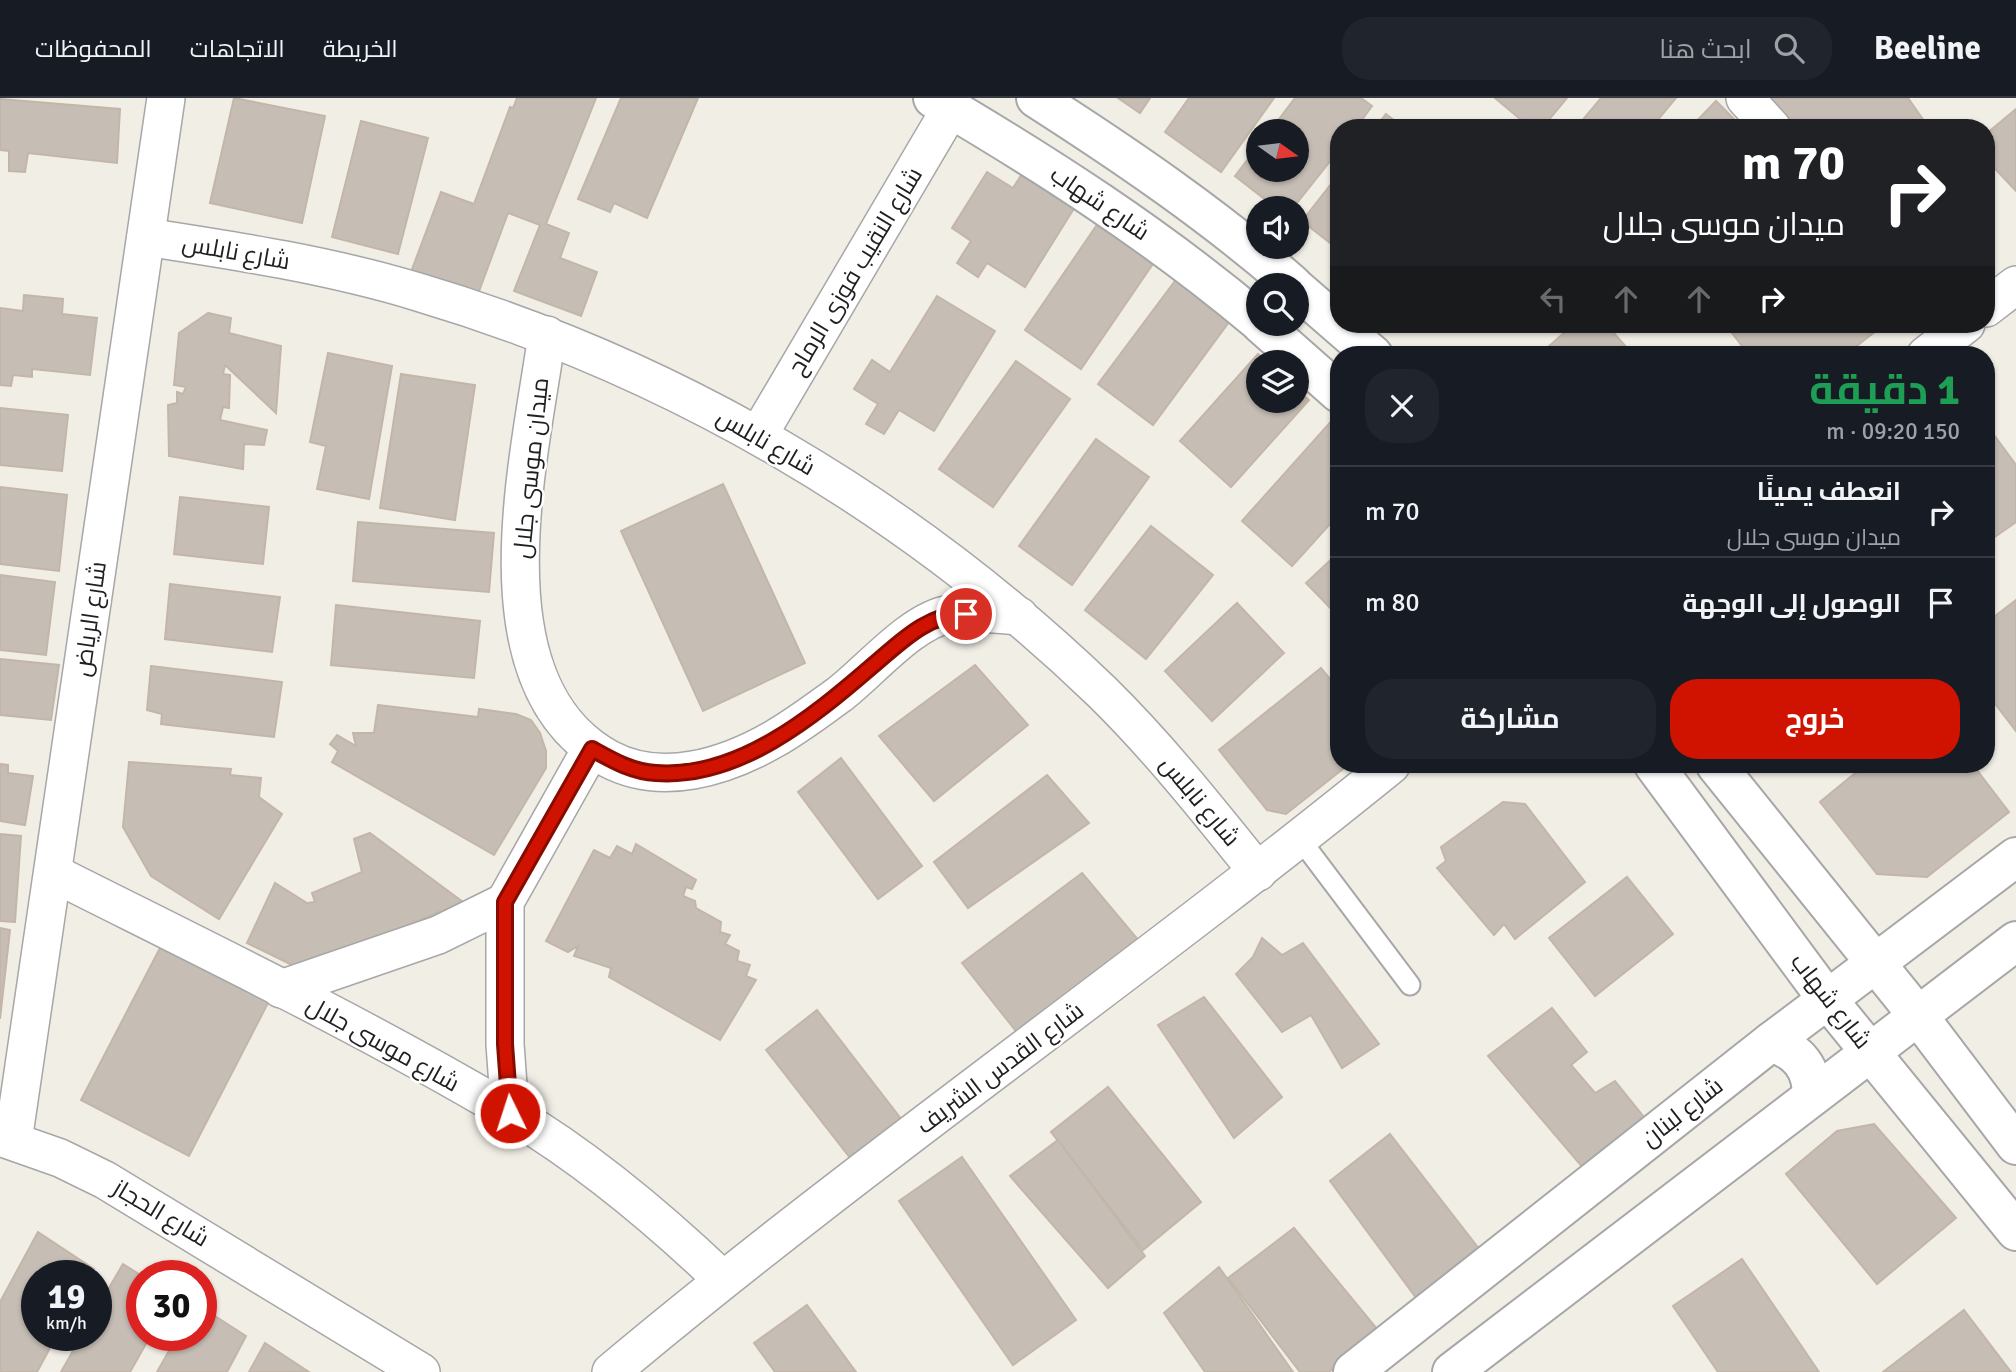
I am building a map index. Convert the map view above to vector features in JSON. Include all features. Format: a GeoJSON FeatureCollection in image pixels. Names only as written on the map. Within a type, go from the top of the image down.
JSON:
{"type":"FeatureCollection","features":[{"type":"Feature","properties":{"kind":"street","name":"شارع الرياض"},"geometry":{"type":"LineString","coordinates":[[7,1139],[53,873],[166,98]]}},
{"type":"Feature","properties":{"kind":"street","name":"شارع شهاب"},"geometry":{"type":"LineString","coordinates":[[1036,98],[1125,155],[1279,273]]}},
{"type":"Feature","properties":{"kind":"street"},"geometry":{"type":"LineString","coordinates":[[1745,98],[1764,119]]}},
{"type":"Feature","properties":{"kind":"street","name":"شارع شهاب"},"geometry":{"type":"LineString","coordinates":[[942,103],[1076,184],[1195,268],[1246,311]]}},
{"type":"Feature","properties":{"kind":"street","name":"شارع النقيب فوزى الرماح"},"geometry":{"type":"LineString","coordinates":[[759,435],[942,103]]}},
{"type":"Feature","properties":{"kind":"street","name":"شارع نابلس"},"geometry":{"type":"LineString","coordinates":[[146,237],[309,265],[416,291],[547,335],[663,385],[759,435],[900,524],[1019,617],[1103,694],[1182,776],[1258,872]]}},
{"type":"Feature","properties":{"kind":"street"},"geometry":{"type":"LineString","coordinates":[[1995,301],[2016,285]]}},
{"type":"Feature","properties":{"kind":"street","name":"شارع شهاب"},"geometry":{"type":"LineString","coordinates":[[1309,299],[1330,318]]}},
{"type":"Feature","properties":{"kind":"street","name":"شارع شهاب"},"geometry":{"type":"LineString","coordinates":[[1348,333],[1363,346]]}},
{"type":"Feature","properties":{"kind":"street"},"geometry":{"type":"LineString","coordinates":[[1936,346],[1950,333]]}},
{"type":"Feature","properties":{"kind":"street","name":"ميدان موسى جلال"},"geometry":{"type":"LineString","coordinates":[[547,335],[521,520],[520,586],[525,640],[541,682],[563,719],[592,749],[622,766],[656,773],[691,770],[734,761],[777,738],[840,694],[923,624],[950,614],[1019,617]]}},
{"type":"Feature","properties":{"kind":"street","name":"شارع شهاب"},"geometry":{"type":"LineString","coordinates":[[1275,336],[1330,385]]}},
{"type":"Feature","properties":{"kind":"street"},"geometry":{"type":"LineString","coordinates":[[510,1113],[505,1044],[505,902],[592,749]]}},
{"type":"Feature","properties":{"kind":"street","name":"شارع القدس الشريف"},"geometry":{"type":"LineString","coordinates":[[611,1372],[723,1279],[1258,872],[1381,773]]}},
{"type":"Feature","properties":{"kind":"street","name":"شارع شهاب"},"geometry":{"type":"LineString","coordinates":[[1660,773],[1827,999],[2016,1231]]}},
{"type":"Feature","properties":{"kind":"street"},"geometry":{"type":"LineString","coordinates":[[1722,773],[1919,1017],[2016,1145]]}},
{"type":"Feature","properties":{"kind":"street","name":"شارع لبنان"},"geometry":{"type":"LineString","coordinates":[[1353,1372],[1770,1042],[2016,857]]}},
{"type":"Feature","properties":{"kind":"street","name":"شارع موسى جلال"},"geometry":{"type":"LineString","coordinates":[[53,873],[281,989],[510,1113],[600,1175],[671,1231],[723,1279]]}},
{"type":"Feature","properties":{"kind":"street"},"geometry":{"type":"LineString","coordinates":[[281,989],[438,934],[505,902]]}},
{"type":"Feature","properties":{"kind":"street"},"geometry":{"type":"LineString","coordinates":[[1452,1372],[2016,942]]}},
{"type":"Feature","properties":{"kind":"street"},"geometry":{"type":"LineString","coordinates":[[1770,1042],[1785,1046],[1802,1060],[1812,1081],[1812,1096]]}},
{"type":"Feature","properties":{"kind":"street","name":"شارع الحجاز"},"geometry":{"type":"LineString","coordinates":[[7,1139],[105,1180],[421,1372]]}},
{"type":"Feature","properties":{"kind":"lane"},"geometry":{"type":"LineString","coordinates":[[1300,839],[1410,985]]}},
{"type":"Feature","properties":{"kind":"building"},"geometry":{"type":"Polygon","coordinates":[[[234,98],[325,116],[302,223],[210,203],[234,98]]]}},
{"type":"Feature","properties":{"kind":"building"},"geometry":{"type":"Polygon","coordinates":[[[517,98],[596,98],[546,224],[569,233],[560,258],[597,272],[581,316],[514,291],[540,225],[508,213],[468,321],[402,296],[441,192],[474,204],[510,107],[513,108],[517,98]]]}},
{"type":"Feature","properties":{"kind":"building"},"geometry":{"type":"Polygon","coordinates":[[[621,98],[698,98],[647,218],[614,203],[610,212],[578,199],[621,98]]]}},
{"type":"Feature","properties":{"kind":"building"},"geometry":{"type":"Polygon","coordinates":[[[1118,98],[1150,98],[1140,113],[1118,98]]]}},
{"type":"Feature","properties":{"kind":"building"},"geometry":{"type":"Polygon","coordinates":[[[1189,98],[1274,98],[1259,119],[1246,119],[1246,137],[1221,172],[1165,132],[1189,98]]]}},
{"type":"Feature","properties":{"kind":"building"},"geometry":{"type":"Polygon","coordinates":[[[1295,98],[1361,98],[1372,106],[1363,119],[1330,119],[1330,161],[1303,196],[1261,196],[1235,176],[1246,162],[1246,182],[1309,182],[1309,119],[1279,119],[1295,98]]]}},
{"type":"Feature","properties":{"kind":"building"},"geometry":{"type":"Polygon","coordinates":[[[1495,98],[1567,98],[1550,119],[1520,119],[1495,98]]]}},
{"type":"Feature","properties":{"kind":"building"},"geometry":{"type":"Polygon","coordinates":[[[1601,98],[1676,98],[1658,119],[1584,119],[1601,98]]]}},
{"type":"Feature","properties":{"kind":"building"},"geometry":{"type":"Polygon","coordinates":[[[1761,98],[1908,98],[1923,119],[1778,119],[1761,98]]]}},
{"type":"Feature","properties":{"kind":"building"},"geometry":{"type":"Polygon","coordinates":[[[0,99],[120,109],[117,163],[28,153],[25,172],[9,171],[9,151],[0,150],[0,99]]]}},
{"type":"Feature","properties":{"kind":"building"},"geometry":{"type":"Polygon","coordinates":[[[1716,101],[1734,119],[1699,119],[1716,101]]]}},
{"type":"Feature","properties":{"kind":"building"},"geometry":{"type":"Polygon","coordinates":[[[2016,109],[2016,191],[1995,169],[1995,126],[2016,109]]]}},
{"type":"Feature","properties":{"kind":"building"},"geometry":{"type":"Polygon","coordinates":[[[361,121],[428,138],[398,254],[332,237],[361,121]]]}},
{"type":"Feature","properties":{"kind":"building"},"geometry":{"type":"Polygon","coordinates":[[[1025,169],[1078,202],[1025,287],[987,263],[978,277],[957,263],[971,241],[952,228],[987,172],[1013,188],[1025,169]]]}},
{"type":"Feature","properties":{"kind":"building"},"geometry":{"type":"Polygon","coordinates":[[[1330,185],[1330,243],[1309,226],[1309,212],[1330,185]]]}},
{"type":"Feature","properties":{"kind":"building"},"geometry":{"type":"Polygon","coordinates":[[[1103,216],[1159,255],[1081,369],[1025,330],[1103,216]]]}},
{"type":"Feature","properties":{"kind":"building"},"geometry":{"type":"Polygon","coordinates":[[[1181,273],[1235,314],[1153,425],[1098,384],[1181,273]]]}},
{"type":"Feature","properties":{"kind":"building"},"geometry":{"type":"Polygon","coordinates":[[[24,295],[63,299],[62,314],[97,318],[90,375],[32,369],[32,377],[13,375],[11,386],[0,385],[0,308],[23,311],[24,295]]]}},
{"type":"Feature","properties":{"kind":"building"},"geometry":{"type":"Polygon","coordinates":[[[937,296],[995,331],[934,431],[899,410],[884,434],[866,424],[878,404],[854,389],[872,360],[890,372],[937,296]]]}},
{"type":"Feature","properties":{"kind":"building"},"geometry":{"type":"Polygon","coordinates":[[[208,313],[231,318],[229,333],[281,346],[276,413],[225,365],[223,374],[230,375],[229,408],[223,407],[220,420],[267,430],[264,445],[244,444],[243,469],[169,456],[168,405],[177,403],[177,392],[183,394],[186,387],[174,385],[179,333],[208,313]]]}},
{"type":"Feature","properties":{"kind":"building"},"geometry":{"type":"Polygon","coordinates":[[[1564,333],[1614,333],[1625,346],[1549,346],[1564,333]]]}},
{"type":"Feature","properties":{"kind":"building"},"geometry":{"type":"Polygon","coordinates":[[[1732,333],[1873,333],[1857,346],[1742,346],[1732,333]]]}},
{"type":"Feature","properties":{"kind":"building"},"geometry":{"type":"Polygon","coordinates":[[[328,353],[392,366],[369,499],[317,489],[326,446],[310,442],[328,353]]]}},
{"type":"Feature","properties":{"kind":"building"},"geometry":{"type":"Polygon","coordinates":[[[1016,361],[1070,399],[993,507],[939,469],[1016,361]]]}},
{"type":"Feature","properties":{"kind":"building"},"geometry":{"type":"Polygon","coordinates":[[[1246,367],[1246,413],[1297,413],[1231,487],[1180,441],[1246,367]]]}},
{"type":"Feature","properties":{"kind":"building"},"geometry":{"type":"Polygon","coordinates":[[[401,374],[475,385],[455,520],[380,508],[401,374]]]}},
{"type":"Feature","properties":{"kind":"building"},"geometry":{"type":"Polygon","coordinates":[[[0,408],[68,415],[62,471],[0,465],[0,408]]]}},
{"type":"Feature","properties":{"kind":"building"},"geometry":{"type":"Polygon","coordinates":[[[1330,422],[1330,524],[1292,566],[1242,521],[1330,422]]]}},
{"type":"Feature","properties":{"kind":"building"},"geometry":{"type":"Polygon","coordinates":[[[1995,436],[2016,465],[2016,522],[1995,537],[1995,436]]]}},
{"type":"Feature","properties":{"kind":"building"},"geometry":{"type":"Polygon","coordinates":[[[1096,439],[1149,477],[1072,585],[1019,546],[1096,439]]]}},
{"type":"Feature","properties":{"kind":"building"},"geometry":{"type":"Polygon","coordinates":[[[723,484],[805,663],[703,711],[621,531],[723,484]]]}},
{"type":"Feature","properties":{"kind":"building"},"geometry":{"type":"Polygon","coordinates":[[[0,487],[67,495],[59,571],[0,564],[0,487]]]}},
{"type":"Feature","properties":{"kind":"building"},"geometry":{"type":"Polygon","coordinates":[[[180,497],[269,507],[263,564],[174,554],[180,497]]]}},
{"type":"Feature","properties":{"kind":"building"},"geometry":{"type":"Polygon","coordinates":[[[358,522],[494,533],[489,592],[353,581],[358,522]]]}},
{"type":"Feature","properties":{"kind":"building"},"geometry":{"type":"Polygon","coordinates":[[[1151,526],[1213,575],[1146,659],[1085,610],[1151,526]]]}},
{"type":"Feature","properties":{"kind":"building"},"geometry":{"type":"Polygon","coordinates":[[[1330,560],[1330,608],[1306,583],[1330,560]]]}},
{"type":"Feature","properties":{"kind":"building"},"geometry":{"type":"Polygon","coordinates":[[[0,575],[55,582],[46,655],[0,650],[0,575]]]}},
{"type":"Feature","properties":{"kind":"building"},"geometry":{"type":"Polygon","coordinates":[[[170,584],[280,597],[272,652],[165,639],[170,584]]]}},
{"type":"Feature","properties":{"kind":"building"},"geometry":{"type":"Polygon","coordinates":[[[2016,600],[2016,731],[1995,704],[1995,616],[2016,600]]]}},
{"type":"Feature","properties":{"kind":"building"},"geometry":{"type":"Polygon","coordinates":[[[1237,603],[1284,653],[1212,721],[1165,671],[1237,603]]]}},
{"type":"Feature","properties":{"kind":"building"},"geometry":{"type":"Polygon","coordinates":[[[336,605],[480,621],[474,678],[331,665],[336,605]]]}},
{"type":"Feature","properties":{"kind":"building"},"geometry":{"type":"Polygon","coordinates":[[[0,659],[59,665],[51,720],[0,715],[0,659]]]}},
{"type":"Feature","properties":{"kind":"building"},"geometry":{"type":"Polygon","coordinates":[[[975,665],[1028,725],[934,801],[879,736],[975,665]]]}},
{"type":"Feature","properties":{"kind":"building"},"geometry":{"type":"Polygon","coordinates":[[[151,666],[282,682],[274,737],[161,724],[162,714],[147,710],[151,666]]]}},
{"type":"Feature","properties":{"kind":"building"},"geometry":{"type":"Polygon","coordinates":[[[1321,668],[1330,679],[1330,773],[1338,773],[1286,814],[1267,810],[1219,750],[1321,668]]]}},
{"type":"Feature","properties":{"kind":"building"},"geometry":{"type":"Polygon","coordinates":[[[378,705],[478,717],[479,709],[516,714],[531,720],[540,733],[546,751],[546,768],[494,855],[332,762],[338,751],[330,744],[337,735],[356,746],[353,733],[374,733],[378,705]]]}},
{"type":"Feature","properties":{"kind":"building"},"geometry":{"type":"Polygon","coordinates":[[[841,758],[922,866],[878,899],[798,792],[841,758]]]}},
{"type":"Feature","properties":{"kind":"building"},"geometry":{"type":"Polygon","coordinates":[[[129,762],[231,769],[230,775],[261,778],[259,797],[282,814],[219,919],[151,876],[123,827],[129,762]]]}},
{"type":"Feature","properties":{"kind":"building"},"geometry":{"type":"Polygon","coordinates":[[[0,764],[8,765],[8,773],[33,776],[25,825],[0,821],[0,764]]]}},
{"type":"Feature","properties":{"kind":"building"},"geometry":{"type":"Polygon","coordinates":[[[1855,773],[1979,773],[2009,812],[1927,877],[1877,874],[1820,802],[1855,773]]]}},
{"type":"Feature","properties":{"kind":"building"},"geometry":{"type":"Polygon","coordinates":[[[1047,775],[1089,823],[968,908],[934,862],[1047,775]]]}},
{"type":"Feature","properties":{"kind":"building"},"geometry":{"type":"Polygon","coordinates":[[[1503,802],[1525,804],[1585,882],[1515,939],[1504,924],[1494,935],[1437,868],[1446,861],[1441,847],[1503,802]]]}},
{"type":"Feature","properties":{"kind":"building"},"geometry":{"type":"Polygon","coordinates":[[[370,833],[463,902],[302,970],[247,943],[275,883],[307,903],[315,902],[312,893],[362,872],[354,839],[370,833]]]}},
{"type":"Feature","properties":{"kind":"building"},"geometry":{"type":"Polygon","coordinates":[[[0,834],[21,836],[15,922],[0,921],[0,834]]]}},
{"type":"Feature","properties":{"kind":"building"},"geometry":{"type":"Polygon","coordinates":[[[636,844],[696,880],[692,889],[686,887],[683,896],[695,901],[696,908],[721,922],[720,932],[730,935],[725,944],[739,951],[737,961],[750,965],[746,976],[756,980],[720,1040],[609,977],[611,968],[574,956],[578,946],[568,952],[546,941],[594,850],[610,858],[617,846],[632,854],[636,844]]]}},
{"type":"Feature","properties":{"kind":"building"},"geometry":{"type":"Polygon","coordinates":[[[1082,873],[1145,948],[1019,1035],[962,963],[1082,873]]]}},
{"type":"Feature","properties":{"kind":"building"},"geometry":{"type":"Polygon","coordinates":[[[1627,877],[1673,934],[1595,996],[1549,938],[1627,877]]]}},
{"type":"Feature","properties":{"kind":"building"},"geometry":{"type":"Polygon","coordinates":[[[0,928],[10,930],[0,1019],[0,928]]]}},
{"type":"Feature","properties":{"kind":"building"},"geometry":{"type":"Polygon","coordinates":[[[1262,938],[1282,955],[1303,943],[1379,1044],[1342,1068],[1311,1015],[1282,1032],[1236,974],[1253,957],[1262,938]]]}},
{"type":"Feature","properties":{"kind":"building"},"geometry":{"type":"Polygon","coordinates":[[[162,944],[268,1003],[189,1156],[81,1100],[162,944]]]}},
{"type":"Feature","properties":{"kind":"building"},"geometry":{"type":"Polygon","coordinates":[[[1204,997],[1282,1097],[1234,1138],[1158,1025],[1204,997]]]}},
{"type":"Feature","properties":{"kind":"building"},"geometry":{"type":"Polygon","coordinates":[[[1552,1008],[1587,1052],[1571,1065],[1595,1093],[1615,1081],[1652,1127],[1590,1176],[1488,1056],[1552,1008]]]}},
{"type":"Feature","properties":{"kind":"building"},"geometry":{"type":"Polygon","coordinates":[[[817,1010],[902,1120],[851,1159],[766,1050],[817,1010]]]}},
{"type":"Feature","properties":{"kind":"building"},"geometry":{"type":"Polygon","coordinates":[[[1108,1087],[1201,1202],[1143,1250],[1051,1132],[1108,1087]]]}},
{"type":"Feature","properties":{"kind":"building"},"geometry":{"type":"Polygon","coordinates":[[[1874,1124],[1956,1218],[1877,1284],[1786,1174],[1837,1131],[1874,1124]]]}},
{"type":"Feature","properties":{"kind":"building"},"geometry":{"type":"Polygon","coordinates":[[[1390,1134],[1487,1259],[1425,1310],[1330,1181],[1390,1134]]]}},
{"type":"Feature","properties":{"kind":"building"},"geometry":{"type":"Polygon","coordinates":[[[1058,1140],[1145,1256],[1108,1288],[1010,1176],[1058,1140]]]}},
{"type":"Feature","properties":{"kind":"building"},"geometry":{"type":"Polygon","coordinates":[[[962,1157],[1076,1320],[1013,1365],[899,1201],[962,1157]]]}},
{"type":"Feature","properties":{"kind":"building"},"geometry":{"type":"Polygon","coordinates":[[[1294,1228],[1377,1329],[1329,1372],[1300,1372],[1228,1278],[1294,1228]]]}},
{"type":"Feature","properties":{"kind":"building"},"geometry":{"type":"Polygon","coordinates":[[[38,1232],[80,1260],[23,1260],[38,1232]]]}},
{"type":"Feature","properties":{"kind":"building"},"geometry":{"type":"Polygon","coordinates":[[[1742,1259],[1819,1372],[1718,1372],[1673,1306],[1742,1259]]]}},
{"type":"Feature","properties":{"kind":"building"},"geometry":{"type":"Polygon","coordinates":[[[21,1263],[21,1351],[48,1351],[37,1372],[0,1372],[0,1302],[21,1263]]]}},
{"type":"Feature","properties":{"kind":"building"},"geometry":{"type":"Polygon","coordinates":[[[123,1264],[126,1266],[126,1351],[142,1351],[130,1372],[61,1372],[73,1351],[112,1351],[112,1283],[123,1264]]]}},
{"type":"Feature","properties":{"kind":"building"},"geometry":{"type":"Polygon","coordinates":[[[1219,1267],[1293,1372],[1205,1372],[1164,1313],[1219,1267]]]}},
{"type":"Feature","properties":{"kind":"building"},"geometry":{"type":"Polygon","coordinates":[[[807,1305],[856,1372],[775,1372],[754,1343],[807,1305]]]}},
{"type":"Feature","properties":{"kind":"building"},"geometry":{"type":"Polygon","coordinates":[[[1964,1310],[2011,1372],[1883,1372],[1964,1310]]]}},
{"type":"Feature","properties":{"kind":"building"},"geometry":{"type":"Polygon","coordinates":[[[217,1317],[246,1336],[227,1372],[157,1372],[169,1351],[217,1351],[217,1317]]]}},
{"type":"Feature","properties":{"kind":"building"},"geometry":{"type":"Polygon","coordinates":[[[265,1343],[309,1372],[249,1372],[265,1343]]]}},
{"type":"Feature","properties":{"kind":"route"},"geometry":{"type":"LineString","coordinates":[[510,1113],[505,1044],[505,902],[592,749],[622,766],[656,773],[691,770],[734,761],[777,738],[840,694],[923,624],[950,614],[966,614]]}}]}
